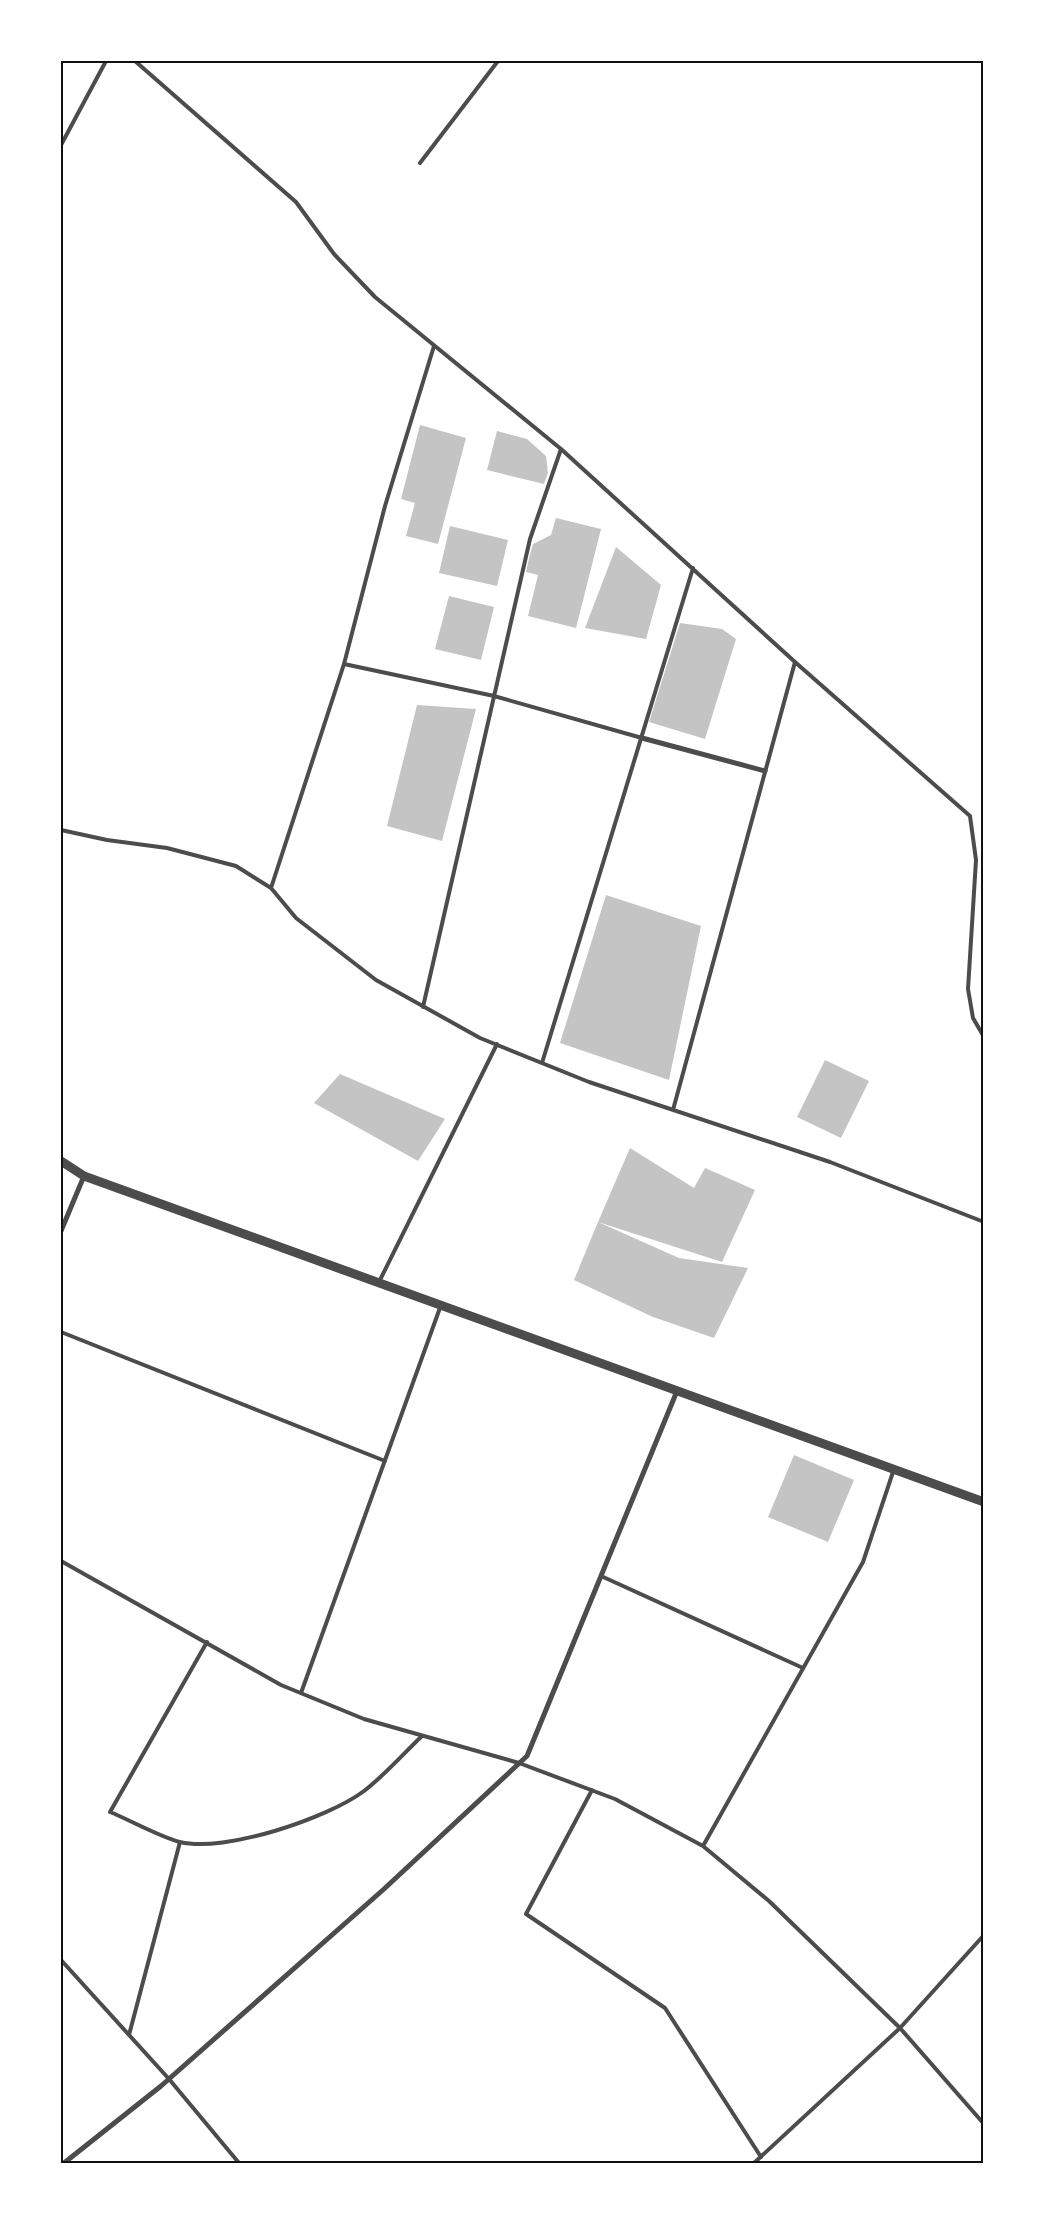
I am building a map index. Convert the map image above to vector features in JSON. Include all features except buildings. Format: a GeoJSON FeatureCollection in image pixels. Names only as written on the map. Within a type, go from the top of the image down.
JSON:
{"type":"FeatureCollection","features":[{"type":"Feature","properties":{"kind":"street"},"geometry":{"type":"LineString","coordinates":[[642,738],[766,771]]}},
{"type":"Feature","properties":{"kind":"street"},"geometry":{"type":"LineString","coordinates":[[61,1161],[84,1176],[984,1502]]}},
{"type":"Feature","properties":{"kind":"street"},"geometry":{"type":"LineString","coordinates":[[61,1231],[84,1176]]}},
{"type":"Feature","properties":{"kind":"street"},"geometry":{"type":"LineString","coordinates":[[64,2163],[169,2079],[384,1888],[527,1756],[676,1391]]}},
{"type":"Feature","properties":{"kind":"lane"},"geometry":{"type":"LineString","coordinates":[[61,145],[106,61]]}},
{"type":"Feature","properties":{"kind":"lane"},"geometry":{"type":"LineString","coordinates":[[134,61],[296,202],[334,254],[376,298],[561,449],[795,662],[970,816],[976,860],[968,989],[973,1018],[984,1037]]}},
{"type":"Feature","properties":{"kind":"lane"},"geometry":{"type":"LineString","coordinates":[[420,163],[498,61]]}},
{"type":"Feature","properties":{"kind":"lane"},"geometry":{"type":"LineString","coordinates":[[271,888],[344,664],[385,506],[434,346]]}},
{"type":"Feature","properties":{"kind":"lane"},"geometry":{"type":"LineString","coordinates":[[423,1006],[530,539],[561,449]]}},
{"type":"Feature","properties":{"kind":"lane"},"geometry":{"type":"LineString","coordinates":[[542,1063],[693,568]]}},
{"type":"Feature","properties":{"kind":"lane"},"geometry":{"type":"LineString","coordinates":[[674,1110],[795,662]]}},
{"type":"Feature","properties":{"kind":"lane"},"geometry":{"type":"LineString","coordinates":[[344,664],[494,696],[642,738]]}},
{"type":"Feature","properties":{"kind":"lane"},"geometry":{"type":"LineString","coordinates":[[61,830],[106,840],[167,848],[236,866],[271,888],[296,918],[376,980],[480,1038],[589,1082],[830,1162],[984,1222]]}},
{"type":"Feature","properties":{"kind":"lane"},"geometry":{"type":"LineString","coordinates":[[379,1283],[497,1044]]}},
{"type":"Feature","properties":{"kind":"lane"},"geometry":{"type":"LineString","coordinates":[[300,1693],[441,1305]]}},
{"type":"Feature","properties":{"kind":"lane"},"geometry":{"type":"LineString","coordinates":[[61,1332],[384,1461]]}},
{"type":"Feature","properties":{"kind":"lane"},"geometry":{"type":"LineString","coordinates":[[703,1846],[863,1562],[894,1470]]}},
{"type":"Feature","properties":{"kind":"lane"},"geometry":{"type":"LineString","coordinates":[[61,1561],[281,1685],[364,1719],[519,1763],[616,1799],[703,1846],[768,1901],[900,2028],[984,2124]]}},
{"type":"Feature","properties":{"kind":"lane"},"geometry":{"type":"LineString","coordinates":[[601,1576],[803,1668]]}},
{"type":"Feature","properties":{"kind":"lane"},"geometry":{"type":"LineString","coordinates":[[207,1642],[110,1812],[180,1842],[204,1843],[262,1836],[325,1813],[364,1791],[422,1736]]}},
{"type":"Feature","properties":{"kind":"lane"},"geometry":{"type":"LineString","coordinates":[[592,1790],[526,1914],[665,2008],[761,2156]]}},
{"type":"Feature","properties":{"kind":"lane"},"geometry":{"type":"LineString","coordinates":[[129,2035],[180,1842]]}},
{"type":"Feature","properties":{"kind":"lane"},"geometry":{"type":"LineString","coordinates":[[754,2163],[900,2028],[984,1935]]}},
{"type":"Feature","properties":{"kind":"lane"},"geometry":{"type":"LineString","coordinates":[[61,1960],[169,2079],[239,2163]]}}]}
